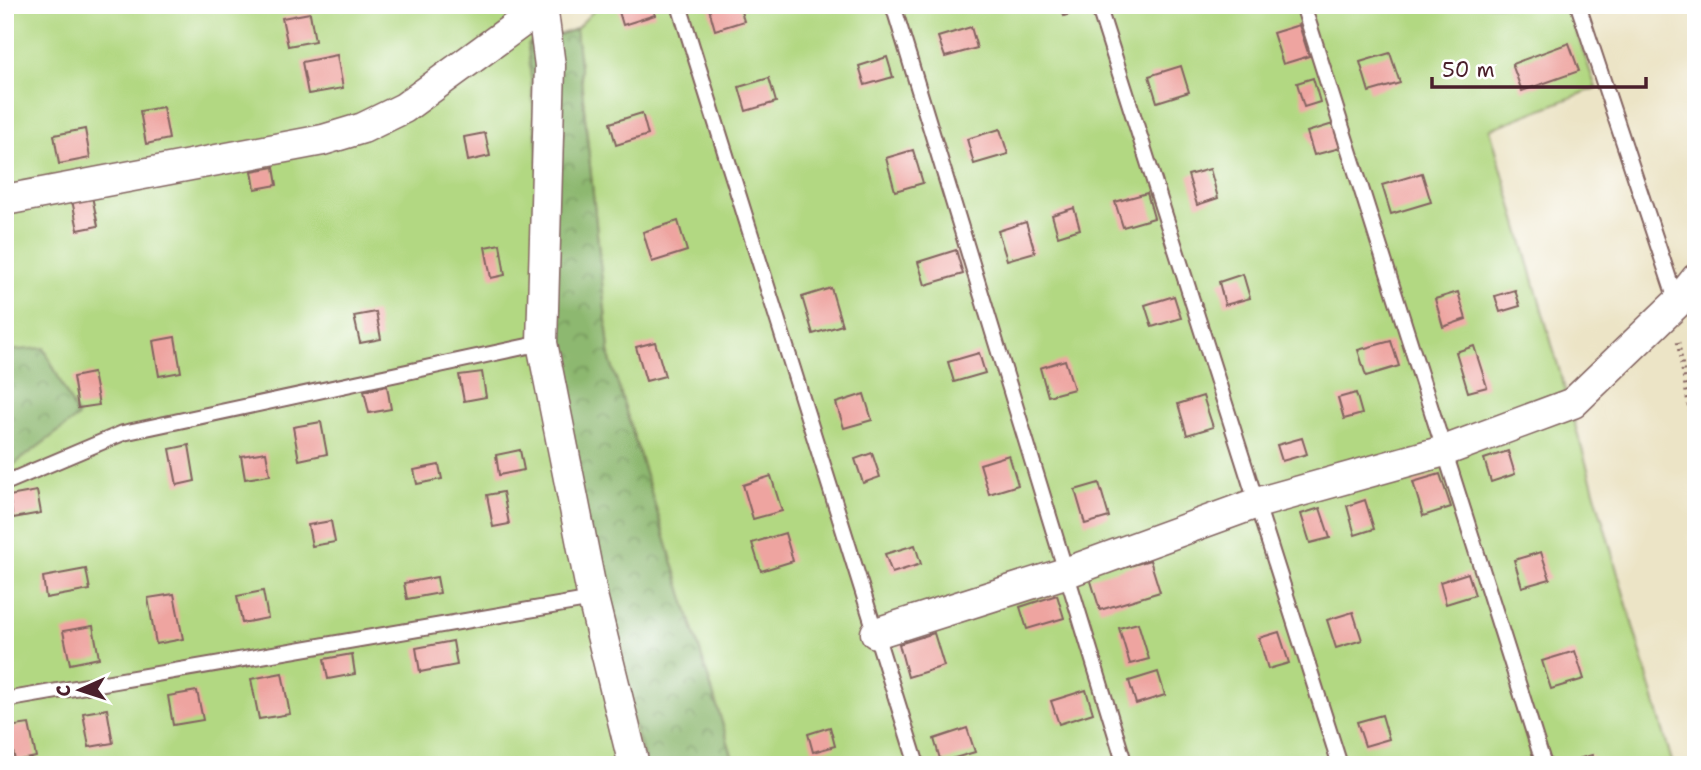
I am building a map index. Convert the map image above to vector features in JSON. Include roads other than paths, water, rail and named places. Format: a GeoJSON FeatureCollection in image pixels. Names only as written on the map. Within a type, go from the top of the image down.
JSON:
{"type":"FeatureCollection","features":[{"type":"Feature","properties":{"kind":"street"},"geometry":{"type":"LineString","coordinates":[[5,200],[323,140],[363,128],[404,108],[541,7],[551,66],[542,343],[593,599],[634,765]]}},
{"type":"Feature","properties":{"kind":"street"},"geometry":{"type":"LineString","coordinates":[[876,633],[1065,573],[1257,503],[1444,451],[1573,403],[1667,312],[1696,279]]}},
{"type":"Feature","properties":{"kind":"lane"},"geometry":{"type":"LineString","coordinates":[[679,5],[917,765]]}},
{"type":"Feature","properties":{"kind":"lane"},"geometry":{"type":"LineString","coordinates":[[893,5],[1125,765]]}},
{"type":"Feature","properties":{"kind":"lane"},"geometry":{"type":"LineString","coordinates":[[1098,5],[1340,765]]}},
{"type":"Feature","properties":{"kind":"lane"},"geometry":{"type":"LineString","coordinates":[[1303,5],[1544,765]]}},
{"type":"Feature","properties":{"kind":"lane"},"geometry":{"type":"LineString","coordinates":[[1578,5],[1667,312]]}},
{"type":"Feature","properties":{"kind":"lane"},"geometry":{"type":"LineString","coordinates":[[5,483],[123,433],[542,343]]}},
{"type":"Feature","properties":{"kind":"lane"},"geometry":{"type":"LineString","coordinates":[[5,699],[593,599]]}}]}
